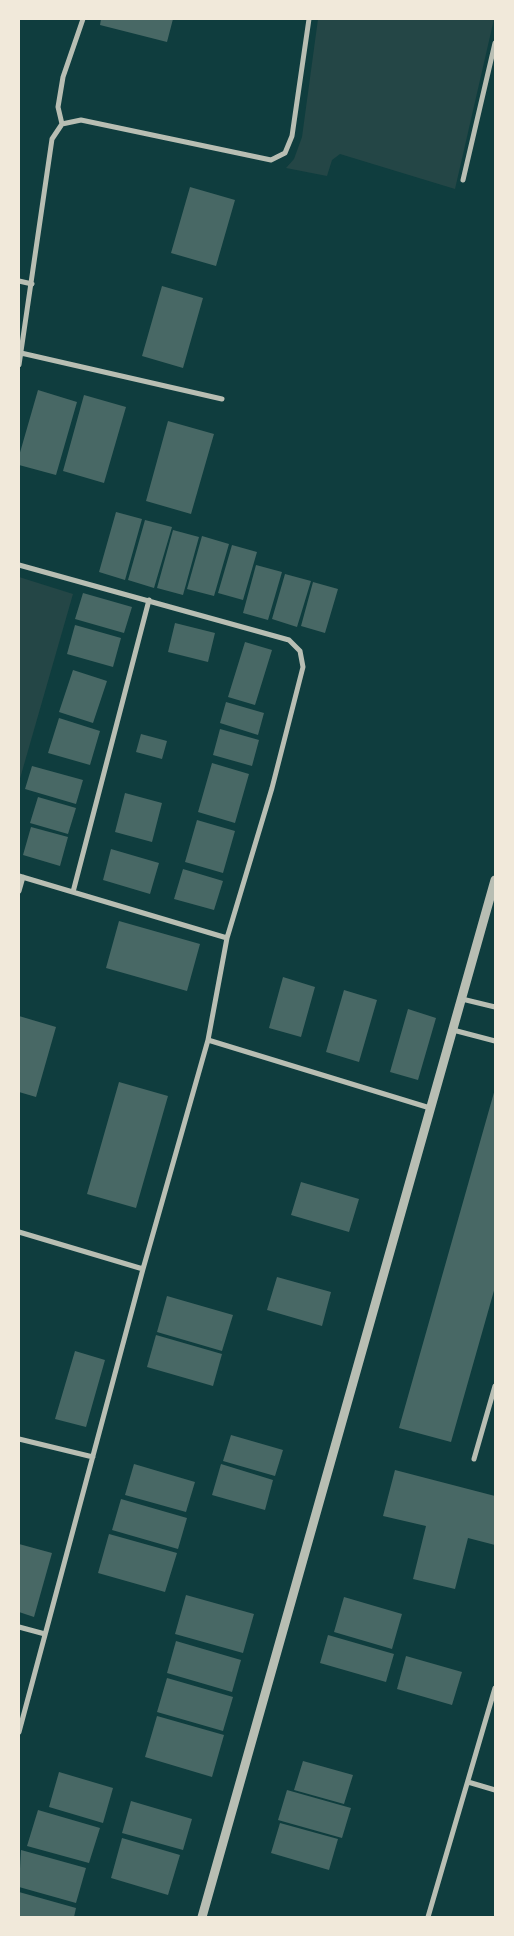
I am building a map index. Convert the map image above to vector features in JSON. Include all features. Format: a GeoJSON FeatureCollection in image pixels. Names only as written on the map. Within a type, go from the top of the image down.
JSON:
{"type":"FeatureCollection","features":[{"type":"Feature","properties":{"kind":"street"},"geometry":{"type":"LineString","coordinates":[[62,124],[58,106],[63,77],[83,19]]}},
{"type":"Feature","properties":{"kind":"street"},"geometry":{"type":"LineString","coordinates":[[19,365],[52,139],[62,124],[81,120],[271,160],[285,153],[292,136],[309,19]]}},
{"type":"Feature","properties":{"kind":"street"},"geometry":{"type":"LineString","coordinates":[[463,180],[495,43]]}},
{"type":"Feature","properties":{"kind":"street"},"geometry":{"type":"LineString","coordinates":[[19,280],[32,284]]}},
{"type":"Feature","properties":{"kind":"street"},"geometry":{"type":"LineString","coordinates":[[21,353],[222,399]]}},
{"type":"Feature","properties":{"kind":"street"},"geometry":{"type":"LineString","coordinates":[[19,565],[289,640],[300,651],[303,666],[272,788],[227,938],[208,1040],[143,1269],[19,1732]]}},
{"type":"Feature","properties":{"kind":"street"},"geometry":{"type":"LineString","coordinates":[[73,892],[149,600]]}},
{"type":"Feature","properties":{"kind":"street"},"geometry":{"type":"LineString","coordinates":[[19,891],[21,877],[227,938]]}},
{"type":"Feature","properties":{"kind":"street"},"geometry":{"type":"LineString","coordinates":[[202,1917],[495,880]]}},
{"type":"Feature","properties":{"kind":"street"},"geometry":{"type":"LineString","coordinates":[[462,999],[495,1007]]}},
{"type":"Feature","properties":{"kind":"street"},"geometry":{"type":"LineString","coordinates":[[453,1030],[495,1041]]}},
{"type":"Feature","properties":{"kind":"street"},"geometry":{"type":"LineString","coordinates":[[208,1040],[430,1108]]}},
{"type":"Feature","properties":{"kind":"street"},"geometry":{"type":"LineString","coordinates":[[19,1232],[143,1269]]}},
{"type":"Feature","properties":{"kind":"street"},"geometry":{"type":"LineString","coordinates":[[474,1459],[495,1386]]}},
{"type":"Feature","properties":{"kind":"street"},"geometry":{"type":"LineString","coordinates":[[19,1439],[93,1457]]}},
{"type":"Feature","properties":{"kind":"street"},"geometry":{"type":"LineString","coordinates":[[19,1627],[45,1634]]}},
{"type":"Feature","properties":{"kind":"street"},"geometry":{"type":"LineString","coordinates":[[428,1917],[495,1688]]}},
{"type":"Feature","properties":{"kind":"street"},"geometry":{"type":"LineString","coordinates":[[468,1782],[495,1790]]}},
{"type":"Feature","properties":{"kind":"shaded area"},"geometry":{"type":"Polygon","coordinates":[[[318,19],[494,19],[455,189],[340,154],[332,160],[327,176],[286,168],[294,159],[302,137],[318,19]]]}},
{"type":"Feature","properties":{"kind":"shaded area"},"geometry":{"type":"Polygon","coordinates":[[[19,577],[73,594],[19,782],[19,577]]]}},
{"type":"Feature","properties":{"kind":"building"},"geometry":{"type":"Polygon","coordinates":[[[101,19],[173,19],[167,42],[100,25],[101,19]]]}},
{"type":"Feature","properties":{"kind":"building"},"geometry":{"type":"Polygon","coordinates":[[[190,187],[235,200],[216,266],[171,253],[190,187]]]}},
{"type":"Feature","properties":{"kind":"building"},"geometry":{"type":"Polygon","coordinates":[[[162,286],[203,298],[183,368],[142,356],[162,286]]]}},
{"type":"Feature","properties":{"kind":"building"},"geometry":{"type":"Polygon","coordinates":[[[38,390],[77,402],[56,475],[19,465],[19,456],[38,390]]]}},
{"type":"Feature","properties":{"kind":"building"},"geometry":{"type":"Polygon","coordinates":[[[84,395],[126,407],[104,483],[63,471],[84,395]]]}},
{"type":"Feature","properties":{"kind":"building"},"geometry":{"type":"Polygon","coordinates":[[[168,421],[214,434],[191,514],[146,501],[168,421]]]}},
{"type":"Feature","properties":{"kind":"building"},"geometry":{"type":"Polygon","coordinates":[[[116,512],[142,519],[125,580],[99,572],[116,512]]]}},
{"type":"Feature","properties":{"kind":"building"},"geometry":{"type":"Polygon","coordinates":[[[145,520],[172,527],[154,588],[128,580],[145,520]]]}},
{"type":"Feature","properties":{"kind":"building"},"geometry":{"type":"Polygon","coordinates":[[[173,530],[199,537],[183,595],[157,588],[173,530]]]}},
{"type":"Feature","properties":{"kind":"building"},"geometry":{"type":"Polygon","coordinates":[[[202,536],[229,544],[214,596],[187,589],[202,536]]]}},
{"type":"Feature","properties":{"kind":"building"},"geometry":{"type":"Polygon","coordinates":[[[232,545],[257,552],[243,600],[218,593],[232,545]]]}},
{"type":"Feature","properties":{"kind":"building"},"geometry":{"type":"Polygon","coordinates":[[[256,565],[282,572],[268,620],[243,613],[256,565]]]}},
{"type":"Feature","properties":{"kind":"building"},"geometry":{"type":"Polygon","coordinates":[[[285,574],[311,581],[297,627],[272,619],[285,574]]]}},
{"type":"Feature","properties":{"kind":"building"},"geometry":{"type":"Polygon","coordinates":[[[313,582],[338,589],[325,633],[301,626],[313,582]]]}},
{"type":"Feature","properties":{"kind":"building"},"geometry":{"type":"Polygon","coordinates":[[[83,593],[132,607],[124,633],[75,619],[83,593]]]}},
{"type":"Feature","properties":{"kind":"building"},"geometry":{"type":"Polygon","coordinates":[[[175,623],[215,633],[208,662],[168,652],[175,623]]]}},
{"type":"Feature","properties":{"kind":"building"},"geometry":{"type":"Polygon","coordinates":[[[75,625],[121,638],[113,667],[67,654],[75,625]]]}},
{"type":"Feature","properties":{"kind":"building"},"geometry":{"type":"Polygon","coordinates":[[[245,642],[272,650],[255,705],[228,697],[245,642]]]}},
{"type":"Feature","properties":{"kind":"building"},"geometry":{"type":"Polygon","coordinates":[[[73,670],[107,681],[93,723],[59,712],[73,670]]]}},
{"type":"Feature","properties":{"kind":"building"},"geometry":{"type":"Polygon","coordinates":[[[226,702],[264,713],[258,735],[220,723],[226,702]]]}},
{"type":"Feature","properties":{"kind":"building"},"geometry":{"type":"Polygon","coordinates":[[[59,718],[100,731],[90,765],[48,753],[59,718]]]}},
{"type":"Feature","properties":{"kind":"building"},"geometry":{"type":"Polygon","coordinates":[[[220,729],[259,740],[252,766],[213,755],[220,729]]]}},
{"type":"Feature","properties":{"kind":"building"},"geometry":{"type":"Polygon","coordinates":[[[141,734],[167,741],[162,759],[136,752],[141,734]]]}},
{"type":"Feature","properties":{"kind":"building"},"geometry":{"type":"Polygon","coordinates":[[[212,763],[249,774],[235,823],[198,812],[212,763]]]}},
{"type":"Feature","properties":{"kind":"building"},"geometry":{"type":"Polygon","coordinates":[[[32,766],[83,780],[76,804],[25,789],[32,766]]]}},
{"type":"Feature","properties":{"kind":"building"},"geometry":{"type":"Polygon","coordinates":[[[125,793],[162,803],[152,842],[115,832],[125,793]]]}},
{"type":"Feature","properties":{"kind":"building"},"geometry":{"type":"Polygon","coordinates":[[[38,797],[76,808],[68,834],[30,823],[38,797]]]}},
{"type":"Feature","properties":{"kind":"building"},"geometry":{"type":"Polygon","coordinates":[[[197,820],[235,831],[223,873],[185,862],[197,820]]]}},
{"type":"Feature","properties":{"kind":"building"},"geometry":{"type":"Polygon","coordinates":[[[31,827],[68,837],[60,866],[23,855],[31,827]]]}},
{"type":"Feature","properties":{"kind":"building"},"geometry":{"type":"Polygon","coordinates":[[[111,849],[159,863],[150,894],[103,880],[111,849]]]}},
{"type":"Feature","properties":{"kind":"building"},"geometry":{"type":"Polygon","coordinates":[[[183,869],[223,881],[214,910],[174,899],[183,869]]]}},
{"type":"Feature","properties":{"kind":"building"},"geometry":{"type":"Polygon","coordinates":[[[119,921],[200,944],[187,991],[106,968],[119,921]]]}},
{"type":"Feature","properties":{"kind":"building"},"geometry":{"type":"Polygon","coordinates":[[[283,977],[315,987],[301,1037],[269,1028],[283,977]]]}},
{"type":"Feature","properties":{"kind":"building"},"geometry":{"type":"Polygon","coordinates":[[[344,990],[377,1000],[359,1062],[326,1052],[344,990]]]}},
{"type":"Feature","properties":{"kind":"building"},"geometry":{"type":"Polygon","coordinates":[[[408,1009],[436,1018],[418,1080],[390,1072],[408,1009]]]}},
{"type":"Feature","properties":{"kind":"building"},"geometry":{"type":"Polygon","coordinates":[[[19,1016],[56,1027],[36,1097],[19,1092],[19,1016]]]}},
{"type":"Feature","properties":{"kind":"building"},"geometry":{"type":"Polygon","coordinates":[[[119,1082],[168,1096],[136,1208],[87,1194],[119,1082]]]}},
{"type":"Feature","properties":{"kind":"building"},"geometry":{"type":"Polygon","coordinates":[[[495,1089],[495,1287],[451,1442],[399,1428],[495,1089]]]}},
{"type":"Feature","properties":{"kind":"building"},"geometry":{"type":"Polygon","coordinates":[[[301,1182],[359,1199],[349,1232],[291,1215],[301,1182]]]}},
{"type":"Feature","properties":{"kind":"building"},"geometry":{"type":"Polygon","coordinates":[[[277,1277],[331,1292],[322,1326],[267,1310],[277,1277]]]}},
{"type":"Feature","properties":{"kind":"building"},"geometry":{"type":"Polygon","coordinates":[[[167,1296],[233,1315],[222,1351],[157,1332],[167,1296]]]}},
{"type":"Feature","properties":{"kind":"building"},"geometry":{"type":"Polygon","coordinates":[[[156,1335],[222,1354],[213,1386],[147,1367],[156,1335]]]}},
{"type":"Feature","properties":{"kind":"building"},"geometry":{"type":"Polygon","coordinates":[[[75,1351],[105,1360],[86,1427],[55,1419],[75,1351]]]}},
{"type":"Feature","properties":{"kind":"building"},"geometry":{"type":"Polygon","coordinates":[[[231,1435],[283,1450],[275,1476],[223,1461],[231,1435]]]}},
{"type":"Feature","properties":{"kind":"building"},"geometry":{"type":"Polygon","coordinates":[[[134,1464],[195,1482],[186,1512],[125,1495],[134,1464]]]}},
{"type":"Feature","properties":{"kind":"building"},"geometry":{"type":"Polygon","coordinates":[[[221,1464],[273,1480],[265,1510],[212,1495],[221,1464]]]}},
{"type":"Feature","properties":{"kind":"building"},"geometry":{"type":"Polygon","coordinates":[[[395,1470],[495,1496],[495,1545],[468,1538],[455,1589],[413,1579],[426,1526],[383,1516],[395,1470]]]}},
{"type":"Feature","properties":{"kind":"building"},"geometry":{"type":"Polygon","coordinates":[[[121,1499],[187,1518],[178,1549],[112,1530],[121,1499]]]}},
{"type":"Feature","properties":{"kind":"building"},"geometry":{"type":"Polygon","coordinates":[[[109,1534],[177,1553],[165,1592],[98,1573],[109,1534]]]}},
{"type":"Feature","properties":{"kind":"building"},"geometry":{"type":"Polygon","coordinates":[[[19,1544],[52,1553],[34,1617],[19,1612],[19,1544]]]}},
{"type":"Feature","properties":{"kind":"building"},"geometry":{"type":"Polygon","coordinates":[[[186,1595],[254,1614],[243,1653],[175,1634],[186,1595]]]}},
{"type":"Feature","properties":{"kind":"building"},"geometry":{"type":"Polygon","coordinates":[[[344,1597],[402,1614],[392,1649],[334,1632],[344,1597]]]}},
{"type":"Feature","properties":{"kind":"building"},"geometry":{"type":"Polygon","coordinates":[[[328,1635],[394,1654],[386,1682],[320,1663],[328,1635]]]}},
{"type":"Feature","properties":{"kind":"building"},"geometry":{"type":"Polygon","coordinates":[[[176,1641],[241,1660],[232,1692],[167,1673],[176,1641]]]}},
{"type":"Feature","properties":{"kind":"building"},"geometry":{"type":"Polygon","coordinates":[[[406,1656],[462,1672],[452,1705],[397,1689],[406,1656]]]}},
{"type":"Feature","properties":{"kind":"building"},"geometry":{"type":"Polygon","coordinates":[[[167,1678],[233,1697],[223,1731],[157,1712],[167,1678]]]}},
{"type":"Feature","properties":{"kind":"building"},"geometry":{"type":"Polygon","coordinates":[[[157,1716],[224,1735],[212,1777],[145,1757],[157,1716]]]}},
{"type":"Feature","properties":{"kind":"building"},"geometry":{"type":"Polygon","coordinates":[[[303,1761],[353,1775],[344,1804],[294,1790],[303,1761]]]}},
{"type":"Feature","properties":{"kind":"building"},"geometry":{"type":"Polygon","coordinates":[[[59,1772],[113,1788],[103,1823],[49,1807],[59,1772]]]}},
{"type":"Feature","properties":{"kind":"building"},"geometry":{"type":"Polygon","coordinates":[[[287,1790],[351,1808],[342,1838],[278,1820],[287,1790]]]}},
{"type":"Feature","properties":{"kind":"building"},"geometry":{"type":"Polygon","coordinates":[[[131,1801],[192,1819],[183,1850],[122,1833],[131,1801]]]}},
{"type":"Feature","properties":{"kind":"building"},"geometry":{"type":"Polygon","coordinates":[[[38,1810],[100,1828],[89,1863],[27,1846],[38,1810]]]}},
{"type":"Feature","properties":{"kind":"building"},"geometry":{"type":"Polygon","coordinates":[[[280,1823],[338,1839],[329,1870],[271,1853],[280,1823]]]}},
{"type":"Feature","properties":{"kind":"building"},"geometry":{"type":"Polygon","coordinates":[[[122,1838],[180,1855],[168,1895],[111,1878],[122,1838]]]}},
{"type":"Feature","properties":{"kind":"building"},"geometry":{"type":"Polygon","coordinates":[[[21,1850],[86,1868],[76,1903],[19,1887],[21,1850]]]}},
{"type":"Feature","properties":{"kind":"building"},"geometry":{"type":"Polygon","coordinates":[[[19,1892],[76,1908],[74,1917],[19,1917],[19,1892]]]}}]}
